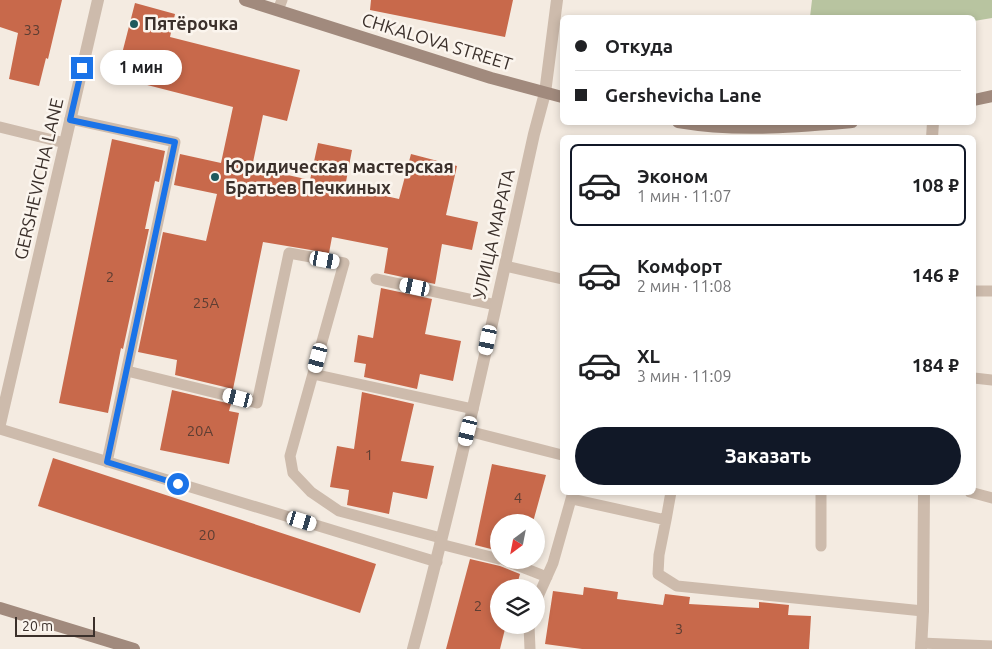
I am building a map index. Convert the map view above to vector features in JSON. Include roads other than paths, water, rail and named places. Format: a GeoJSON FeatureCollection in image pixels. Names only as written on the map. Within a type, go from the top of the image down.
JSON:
{"type":"FeatureCollection","features":[{"type":"Feature","properties":{"kind":"main road","name":"CHKALOVA STREET"},"geometry":{"type":"LineString","coordinates":[[245,0],[280,5],[491,78],[560,96]]}},
{"type":"Feature","properties":{"kind":"main road"},"geometry":{"type":"LineString","coordinates":[[976,100],[992,96]]}},
{"type":"Feature","properties":{"kind":"main road"},"geometry":{"type":"LineString","coordinates":[[693,125],[708,128],[758,129],[812,125]]}},
{"type":"Feature","properties":{"kind":"main road"},"geometry":{"type":"LineString","coordinates":[[0,608],[134,649]]}},
{"type":"Feature","properties":{"kind":"street","name":"GERSHEVICHA LANE"},"geometry":{"type":"LineString","coordinates":[[0,424],[4,383],[65,143],[98,0]]}},
{"type":"Feature","properties":{"kind":"street","name":"УЛИЦА МАРАТА"},"geometry":{"type":"LineString","coordinates":[[413,649],[468,431],[534,134],[546,93],[557,0]]}},
{"type":"Feature","properties":{"kind":"street"},"geometry":{"type":"LineString","coordinates":[[921,646],[924,495]]}},
{"type":"Feature","properties":{"kind":"lane"},"geometry":{"type":"LineString","coordinates":[[70,120],[175,142],[107,462]]}},
{"type":"Feature","properties":{"kind":"lane"},"geometry":{"type":"LineString","coordinates":[[0,127],[65,143]]}},
{"type":"Feature","properties":{"kind":"lane"},"geometry":{"type":"LineString","coordinates":[[127,371],[257,403],[288,253],[344,263],[290,456],[292,473],[311,492],[339,511],[490,556]]}},
{"type":"Feature","properties":{"kind":"lane"},"geometry":{"type":"LineString","coordinates":[[505,266],[560,280]]}},
{"type":"Feature","properties":{"kind":"lane"},"geometry":{"type":"LineString","coordinates":[[376,279],[496,305]]}},
{"type":"Feature","properties":{"kind":"lane"},"geometry":{"type":"LineString","coordinates":[[976,291],[992,291]]}},
{"type":"Feature","properties":{"kind":"lane"},"geometry":{"type":"LineString","coordinates":[[313,374],[473,409]]}},
{"type":"Feature","properties":{"kind":"lane"},"geometry":{"type":"LineString","coordinates":[[976,378],[992,380]]}},
{"type":"Feature","properties":{"kind":"lane"},"geometry":{"type":"LineString","coordinates":[[0,429],[436,562]]}},
{"type":"Feature","properties":{"kind":"lane"},"geometry":{"type":"LineString","coordinates":[[468,431],[560,454]]}},
{"type":"Feature","properties":{"kind":"lane"},"geometry":{"type":"LineString","coordinates":[[976,494],[992,498]]}},
{"type":"Feature","properties":{"kind":"lane"},"geometry":{"type":"LineString","coordinates":[[670,495],[658,574],[677,586],[923,611]]}},
{"type":"Feature","properties":{"kind":"lane"},"geometry":{"type":"LineString","coordinates":[[821,495],[821,546]]}},
{"type":"Feature","properties":{"kind":"lane"},"geometry":{"type":"LineString","coordinates":[[545,581],[554,563],[572,496],[666,520]]}},
{"type":"Feature","properties":{"kind":"lane"},"geometry":{"type":"LineString","coordinates":[[527,569],[547,577]]}},
{"type":"Feature","properties":{"kind":"lane"},"geometry":{"type":"LineString","coordinates":[[529,634],[530,649]]}},
{"type":"Feature","properties":{"kind":"lane"},"geometry":{"type":"LineString","coordinates":[[921,646],[992,646]]}},
{"type":"Feature","properties":{"kind":"place","name":"Пятёрочка"},"geometry":{"type":"Point","coordinates":[134,24]}},
{"type":"Feature","properties":{"kind":"place","name":"Юридическая мастерская Братьев Печкиных"},"geometry":{"type":"Point","coordinates":[215,177]}}]}
